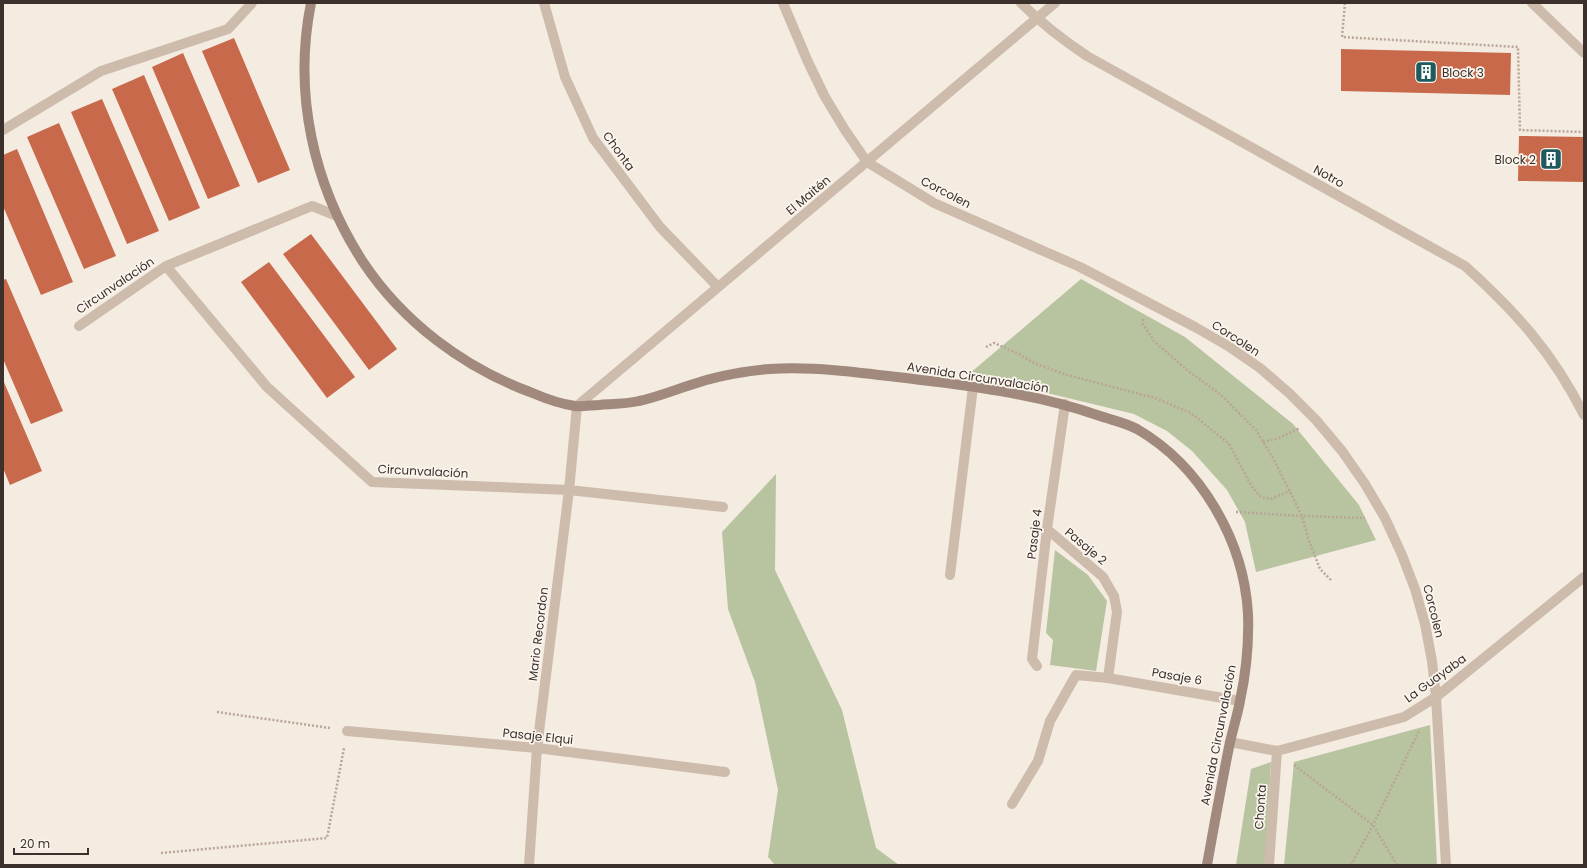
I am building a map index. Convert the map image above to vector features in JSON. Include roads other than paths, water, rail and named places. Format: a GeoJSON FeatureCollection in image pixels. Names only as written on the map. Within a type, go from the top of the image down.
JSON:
{"type":"FeatureCollection","features":[{"type":"Feature","properties":{"kind":"street"},"geometry":{"type":"LineString","coordinates":[[3,130],[101,71],[228,29],[252,3]]}},
{"type":"Feature","properties":{"kind":"street","name":"Avenida Circunvalación"},"geometry":{"type":"LineString","coordinates":[[311,3],[304,53],[304,86],[308,120],[314,153],[337,216],[353,246],[372,274],[393,300],[418,326],[446,348],[476,368],[508,384],[542,397],[577,406],[637,402],[704,380],[767,368],[821,369],[1013,392],[1065,404],[1135,428],[1159,445],[1181,464],[1200,486],[1216,510],[1229,536],[1237,557],[1246,592],[1248,636],[1240,701],[1230,742],[1207,865]]}},
{"type":"Feature","properties":{"kind":"street","name":"Chonta"},"geometry":{"type":"LineString","coordinates":[[544,3],[565,76],[593,138],[660,227],[718,287]]}},
{"type":"Feature","properties":{"kind":"street","name":"Corcolen"},"geometry":{"type":"LineString","coordinates":[[784,3],[808,62],[825,97],[867,162],[934,203],[1080,267],[1195,327],[1228,346],[1260,368],[1289,393],[1316,420],[1350,462],[1385,518],[1402,555],[1415,589],[1428,639],[1436,697],[1446,865]]}},
{"type":"Feature","properties":{"kind":"street","name":"Notro"},"geometry":{"type":"LineString","coordinates":[[1021,3],[1061,39],[1087,56],[1465,266],[1496,294],[1524,324],[1550,357],[1572,392],[1584,415]]}},
{"type":"Feature","properties":{"kind":"street","name":"El Maitén"},"geometry":{"type":"LineString","coordinates":[[577,406],[1055,3]]}},
{"type":"Feature","properties":{"kind":"street"},"geometry":{"type":"LineString","coordinates":[[1532,3],[1584,53]]}},
{"type":"Feature","properties":{"kind":"street","name":"Circunvalación"},"geometry":{"type":"LineString","coordinates":[[79,326],[166,266],[312,206],[337,216]]}},
{"type":"Feature","properties":{"kind":"street","name":"Circunvalación"},"geometry":{"type":"LineString","coordinates":[[166,266],[267,387],[372,482],[569,490],[723,507]]}},
{"type":"Feature","properties":{"kind":"street"},"geometry":{"type":"LineString","coordinates":[[950,575],[973,387]]}},
{"type":"Feature","properties":{"kind":"street","name":"Pasaje 4"},"geometry":{"type":"LineString","coordinates":[[1037,666],[1032,659],[1047,530],[1065,404]]}},
{"type":"Feature","properties":{"kind":"street","name":"Mario Recordon"},"geometry":{"type":"LineString","coordinates":[[530,865],[538,748],[569,490],[577,406]]}},
{"type":"Feature","properties":{"kind":"street","name":"Pasaje 2"},"geometry":{"type":"LineString","coordinates":[[1047,530],[1102,577],[1114,596],[1117,612],[1108,678]]}},
{"type":"Feature","properties":{"kind":"street","name":"La Guayaba"},"geometry":{"type":"LineString","coordinates":[[1230,742],[1277,751],[1404,717],[1436,697],[1584,577]]}},
{"type":"Feature","properties":{"kind":"street","name":"Pasaje 6"},"geometry":{"type":"LineString","coordinates":[[1012,804],[1038,761],[1050,721],[1076,675],[1108,678],[1240,701]]}},
{"type":"Feature","properties":{"kind":"street","name":"Pasaje Elqui"},"geometry":{"type":"LineString","coordinates":[[347,731],[538,748],[725,772]]}},
{"type":"Feature","properties":{"kind":"street","name":"Chonta"},"geometry":{"type":"LineString","coordinates":[[1269,865],[1277,751]]}},
{"type":"Feature","properties":{"kind":"place","name":"Block 3"},"geometry":{"type":"Point","coordinates":[1426,72]}},
{"type":"Feature","properties":{"kind":"place","name":"Block 2"},"geometry":{"type":"Point","coordinates":[1551,159]}}]}
